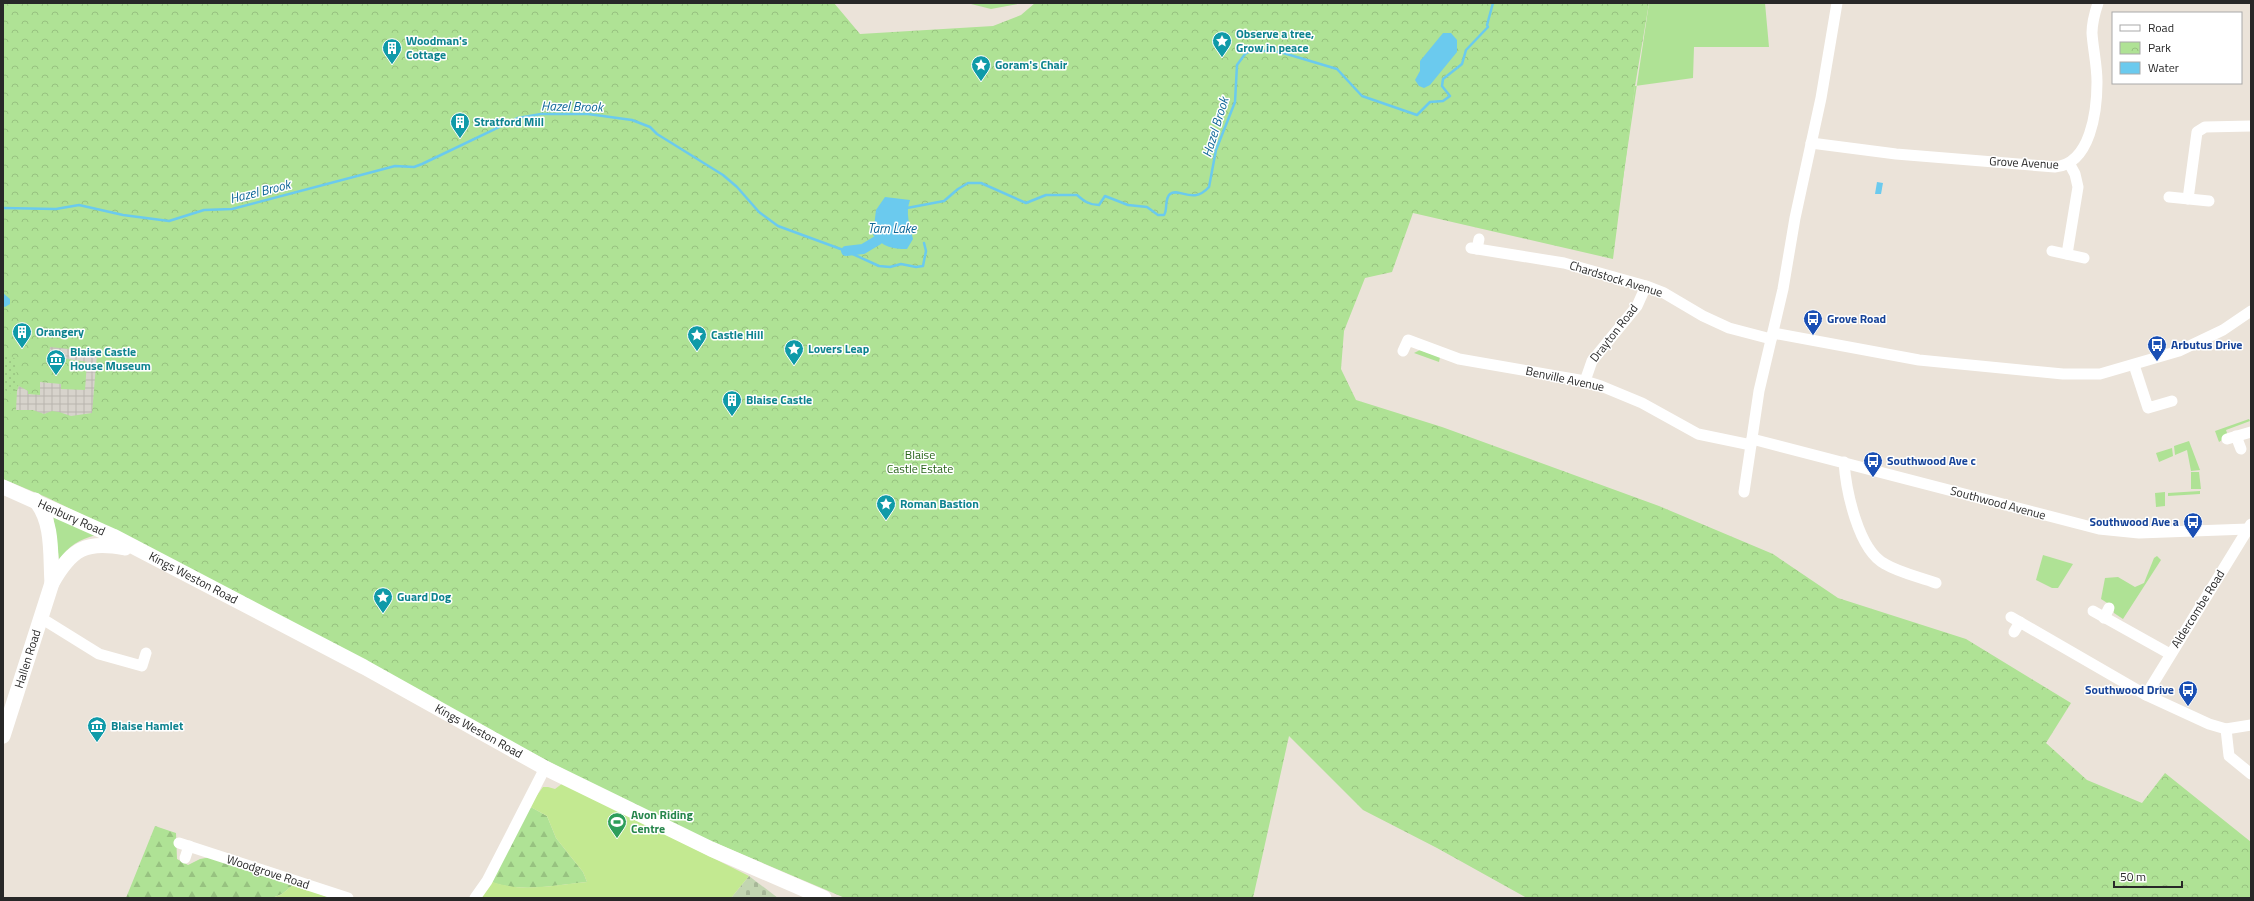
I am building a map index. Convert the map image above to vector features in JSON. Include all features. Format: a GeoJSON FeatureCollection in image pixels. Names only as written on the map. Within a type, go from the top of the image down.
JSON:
{"type":"FeatureCollection","features":[{"type":"Feature","properties":{"kind":"main road","name":"Henbury Road"},"geometry":{"type":"LineString","coordinates":[[3,487],[113,536],[139,551]]}},
{"type":"Feature","properties":{"kind":"main road","name":"Hallen Road"},"geometry":{"type":"LineString","coordinates":[[35,500],[41,507],[46,517],[49,534],[52,583]]}},
{"type":"Feature","properties":{"kind":"main road","name":"Hallen Road"},"geometry":{"type":"LineString","coordinates":[[3,736],[52,583],[65,561],[83,548],[106,544],[139,551]]}},
{"type":"Feature","properties":{"kind":"main road","name":"Kings Weston Road"},"geometry":{"type":"LineString","coordinates":[[139,551],[364,667],[545,768],[704,846],[824,898]]}},
{"type":"Feature","properties":{"kind":"street"},"geometry":{"type":"LineString","coordinates":[[1744,492],[1759,392],[1772,336],[1827,68],[1837,3]]}},
{"type":"Feature","properties":{"kind":"street","name":"Grove Avenue"},"geometry":{"type":"LineString","coordinates":[[1811,143],[1896,154],[2055,167],[2069,163],[2080,153],[2093,122],[2098,81],[2092,32],[2098,3]]}},
{"type":"Feature","properties":{"kind":"street"},"geometry":{"type":"LineString","coordinates":[[2188,199],[2197,132],[2205,127],[2251,126]]}},
{"type":"Feature","properties":{"kind":"street"},"geometry":{"type":"LineString","coordinates":[[2067,254],[2078,187],[2075,174],[2069,163]]}},
{"type":"Feature","properties":{"kind":"street"},"geometry":{"type":"LineString","coordinates":[[2169,197],[2209,201]]}},
{"type":"Feature","properties":{"kind":"street","name":"Chardstock Avenue"},"geometry":{"type":"LineString","coordinates":[[1476,246],[1564,263],[1646,286],[1664,293],[1703,316],[1729,328],[1772,336]]}},
{"type":"Feature","properties":{"kind":"street"},"geometry":{"type":"LineString","coordinates":[[2052,251],[2084,258]]}},
{"type":"Feature","properties":{"kind":"street","name":"Drayton Road"},"geometry":{"type":"LineString","coordinates":[[1586,381],[1592,361],[1632,312],[1646,286]]}},
{"type":"Feature","properties":{"kind":"street"},"geometry":{"type":"LineString","coordinates":[[1772,336],[1919,360],[2063,374],[2100,374],[2179,351],[2223,330],[2251,311]]}},
{"type":"Feature","properties":{"kind":"street","name":"Benville Avenue"},"geometry":{"type":"LineString","coordinates":[[1403,351],[1408,340],[1459,359],[1586,381],[1626,395],[1698,434],[1752,442]]}},
{"type":"Feature","properties":{"kind":"street"},"geometry":{"type":"LineString","coordinates":[[2134,365],[2148,408],[2172,401]]}},
{"type":"Feature","properties":{"kind":"street"},"geometry":{"type":"LineString","coordinates":[[2241,449],[2232,437],[2251,432]]}},
{"type":"Feature","properties":{"kind":"street","name":"Southwood Avenue"},"geometry":{"type":"LineString","coordinates":[[1752,442],[1844,462],[2099,529],[2138,532],[2249,526]]}},
{"type":"Feature","properties":{"kind":"street"},"geometry":{"type":"LineString","coordinates":[[1844,462],[1846,485],[1857,520],[1870,552],[1884,564],[1936,583]]}},
{"type":"Feature","properties":{"kind":"street","name":"Aldercombe Road"},"geometry":{"type":"LineString","coordinates":[[2146,695],[2249,526]]}},
{"type":"Feature","properties":{"kind":"street"},"geometry":{"type":"LineString","coordinates":[[1916,576],[1920,565]]}},
{"type":"Feature","properties":{"kind":"street"},"geometry":{"type":"LineString","coordinates":[[2094,611],[2107,613],[2170,654]]}},
{"type":"Feature","properties":{"kind":"street"},"geometry":{"type":"LineString","coordinates":[[41,618],[99,654],[142,666],[146,653]]}},
{"type":"Feature","properties":{"kind":"street"},"geometry":{"type":"LineString","coordinates":[[2014,632],[2016,619],[2146,695],[2209,724],[2226,729],[2251,725]]}},
{"type":"Feature","properties":{"kind":"street"},"geometry":{"type":"LineString","coordinates":[[2226,729],[2229,756],[2251,774]]}},
{"type":"Feature","properties":{"kind":"street"},"geometry":{"type":"LineString","coordinates":[[475,898],[487,881],[545,768]]}},
{"type":"Feature","properties":{"kind":"street","name":"Woodgrove Road"},"geometry":{"type":"LineString","coordinates":[[185,858],[184,844],[348,898]]}},
{"type":"Feature","properties":{"kind":"green space","name":"Blaise Castle Estate"},"geometry":{"type":"Polygon","coordinates":[[[3,3],[834,3],[860,34],[993,26],[1021,15],[1035,3],[1649,3],[1635,86],[1613,259],[1413,213],[1392,272],[1365,278],[1344,331],[1341,369],[1356,400],[1442,427],[1659,506],[1773,554],[1838,598],[1966,639],[2071,703],[2046,743],[2087,780],[2142,803],[2165,773],[2251,842],[2251,898],[1527,898],[1437,848],[1363,810],[1289,736],[1253,898],[845,898],[692,833],[625,802],[120,533],[46,497],[3,479],[3,3]]]}},
{"type":"Feature","properties":{"kind":"green space"},"geometry":{"type":"Polygon","coordinates":[[[967,3],[1023,3],[991,9],[967,3]]]}},
{"type":"Feature","properties":{"kind":"green space"},"geometry":{"type":"Polygon","coordinates":[[[1649,3],[1765,3],[1769,47],[1694,47],[1693,78],[1637,86],[1649,3]]]}},
{"type":"Feature","properties":{"kind":"green space"},"geometry":{"type":"Polygon","coordinates":[[[1635,86],[1637,86],[1612,253],[1635,86]]]}},
{"type":"Feature","properties":{"kind":"green space"},"geometry":{"type":"Polygon","coordinates":[[[1420,350],[1440,357],[1439,362],[1414,353],[1420,350]]]}},
{"type":"Feature","properties":{"kind":"green space"},"geometry":{"type":"Polygon","coordinates":[[[3,351],[17,360],[16,382],[19,384],[12,394],[3,389],[3,351]]]}},
{"type":"Feature","properties":{"kind":"green space"},"geometry":{"type":"Polygon","coordinates":[[[2249,419],[2250,421],[2226,430],[2228,436],[2219,442],[2215,431],[2249,419]]]}},
{"type":"Feature","properties":{"kind":"green space"},"geometry":{"type":"Polygon","coordinates":[[[2189,441],[2200,470],[2191,471],[2187,450],[2175,455],[2174,446],[2189,441]]]}},
{"type":"Feature","properties":{"kind":"green space"},"geometry":{"type":"Polygon","coordinates":[[[2172,448],[2173,456],[2159,462],[2156,453],[2172,448]]]}},
{"type":"Feature","properties":{"kind":"green space"},"geometry":{"type":"Polygon","coordinates":[[[2191,472],[2199,472],[2201,489],[2191,489],[2191,472]]]}},
{"type":"Feature","properties":{"kind":"green space"},"geometry":{"type":"Polygon","coordinates":[[[2200,491],[2200,494],[2168,496],[2168,493],[2200,491]]]}},
{"type":"Feature","properties":{"kind":"green space"},"geometry":{"type":"Polygon","coordinates":[[[2165,492],[2165,506],[2156,507],[2155,493],[2165,492]]]}},
{"type":"Feature","properties":{"kind":"green space"},"geometry":{"type":"Polygon","coordinates":[[[53,514],[96,535],[75,544],[66,551],[59,560],[53,514]]]}},
{"type":"Feature","properties":{"kind":"green space"},"geometry":{"type":"Polygon","coordinates":[[[2043,555],[2073,564],[2058,588],[2052,588],[2036,580],[2043,555]]]}},
{"type":"Feature","properties":{"kind":"green space"},"geometry":{"type":"Polygon","coordinates":[[[2157,556],[2161,560],[2123,619],[2114,613],[2112,606],[2101,599],[2105,578],[2118,577],[2135,587],[2144,583],[2154,558],[2157,556]]]}},
{"type":"Feature","properties":{"kind":"green space","name":"Avon Riding Centre"},"geometry":{"type":"Polygon","coordinates":[[[563,783],[749,876],[731,898],[479,898],[490,881],[513,887],[538,887],[587,882],[583,872],[556,838],[547,816],[529,806],[543,787],[555,789],[563,783]]]}},
{"type":"Feature","properties":{"kind":"green space"},"geometry":{"type":"Polygon","coordinates":[[[529,806],[547,816],[556,838],[583,872],[587,882],[527,888],[491,882],[529,806]]]}},
{"type":"Feature","properties":{"kind":"green space"},"geometry":{"type":"Polygon","coordinates":[[[155,826],[176,833],[177,859],[188,865],[200,859],[211,857],[293,885],[282,894],[272,898],[126,898],[155,826]]]}},
{"type":"Feature","properties":{"kind":"green space"},"geometry":{"type":"Polygon","coordinates":[[[749,876],[778,898],[731,898],[749,876]]]}},
{"type":"Feature","properties":{"kind":"green space"},"geometry":{"type":"Polygon","coordinates":[[[293,885],[331,898],[272,898],[282,894],[293,885]]]}},
{"type":"Feature","properties":{"kind":"shaded area"},"geometry":{"type":"Polygon","coordinates":[[[50,347],[89,351],[90,353],[97,354],[92,413],[71,416],[52,411],[44,414],[33,410],[16,410],[17,391],[19,386],[28,391],[28,394],[40,395],[40,382],[61,384],[61,389],[85,390],[87,362],[49,356],[50,347]]]}},
{"type":"Feature","properties":{"kind":"water"},"geometry":{"type":"Polygon","coordinates":[[[1443,33],[1451,33],[1457,40],[1457,52],[1430,85],[1424,88],[1419,86],[1415,80],[1420,71],[1420,61],[1443,33]]]}},
{"type":"Feature","properties":{"kind":"water"},"geometry":{"type":"Polygon","coordinates":[[[1877,182],[1883,183],[1881,194],[1875,194],[1877,182]]]}},
{"type":"Feature","properties":{"kind":"water","name":"Tarn Lake"},"geometry":{"type":"Polygon","coordinates":[[[885,197],[910,200],[908,215],[913,239],[907,249],[884,245],[873,235],[876,210],[885,197]]]}},
{"type":"Feature","properties":{"kind":"water"},"geometry":{"type":"Polygon","coordinates":[[[3,293],[10,299],[10,304],[5,307],[3,306],[3,293]]]}},
{"type":"Feature","properties":{"kind":"waterway","name":"Hazel Brook"},"geometry":{"type":"LineString","coordinates":[[907,208],[944,201],[968,183],[981,183],[1026,203],[1046,195],[1077,195],[1087,202],[1099,205],[1105,196],[1128,205],[1147,207],[1158,215],[1164,215],[1167,199],[1170,194],[1178,192],[1187,195],[1197,195],[1209,187],[1216,150],[1235,102],[1237,65],[1245,54],[1252,50],[1280,52],[1337,69],[1362,96],[1417,115],[1430,102],[1443,101],[1450,96],[1442,86],[1443,79],[1462,64],[1466,50],[1488,27],[1487,25],[1493,3]]}},
{"type":"Feature","properties":{"kind":"waterway","name":"Hazel Brook"},"geometry":{"type":"LineString","coordinates":[[3,208],[56,209],[79,205],[123,215],[169,221],[204,210],[232,209],[395,166],[414,167],[518,118],[541,114],[588,114],[632,120],[650,127],[657,134],[723,175],[737,187],[759,212],[778,226],[846,251],[879,266],[890,267],[901,264],[916,267],[923,266],[926,251],[924,243]]}},
{"type":"Feature","properties":{"kind":"waterway"},"geometry":{"type":"LineString","coordinates":[[846,251],[863,249],[878,240]]}},
{"type":"Feature","properties":{"kind":"place","name":"Observe a tree, Grow in peace"},"geometry":{"type":"Point","coordinates":[1222,58]}},
{"type":"Feature","properties":{"kind":"place","name":"Woodman's Cottage"},"geometry":{"type":"Point","coordinates":[392,65]}},
{"type":"Feature","properties":{"kind":"place","name":"Goram's Chair"},"geometry":{"type":"Point","coordinates":[981,82]}},
{"type":"Feature","properties":{"kind":"place","name":"Stratford Mill"},"geometry":{"type":"Point","coordinates":[460,139]}},
{"type":"Feature","properties":{"kind":"place","name":"Grove Road"},"geometry":{"type":"Point","coordinates":[1813,336]}},
{"type":"Feature","properties":{"kind":"place","name":"Orangery"},"geometry":{"type":"Point","coordinates":[22,349]}},
{"type":"Feature","properties":{"kind":"place","name":"Castle Hill"},"geometry":{"type":"Point","coordinates":[697,352]}},
{"type":"Feature","properties":{"kind":"place","name":"Arbutus Drive"},"geometry":{"type":"Point","coordinates":[2157,362]}},
{"type":"Feature","properties":{"kind":"place","name":"Lovers Leap"},"geometry":{"type":"Point","coordinates":[794,366]}},
{"type":"Feature","properties":{"kind":"place","name":"Blaise Castle House Museum"},"geometry":{"type":"Point","coordinates":[56,376]}},
{"type":"Feature","properties":{"kind":"place","name":"Blaise Castle"},"geometry":{"type":"Point","coordinates":[732,417]}},
{"type":"Feature","properties":{"kind":"place","name":"Southwood Ave c"},"geometry":{"type":"Point","coordinates":[1873,478]}},
{"type":"Feature","properties":{"kind":"place","name":"Roman Bastion"},"geometry":{"type":"Point","coordinates":[886,521]}},
{"type":"Feature","properties":{"kind":"place","name":"Southwood Ave a"},"geometry":{"type":"Point","coordinates":[2193,539]}},
{"type":"Feature","properties":{"kind":"place","name":"Guard Dog"},"geometry":{"type":"Point","coordinates":[383,614]}},
{"type":"Feature","properties":{"kind":"place","name":"Southwood Drive"},"geometry":{"type":"Point","coordinates":[2188,707]}},
{"type":"Feature","properties":{"kind":"place","name":"Blaise Hamlet"},"geometry":{"type":"Point","coordinates":[97,743]}},
{"type":"Feature","properties":{"kind":"place","name":"Avon Riding Centre"},"geometry":{"type":"Point","coordinates":[617,839]}}]}
